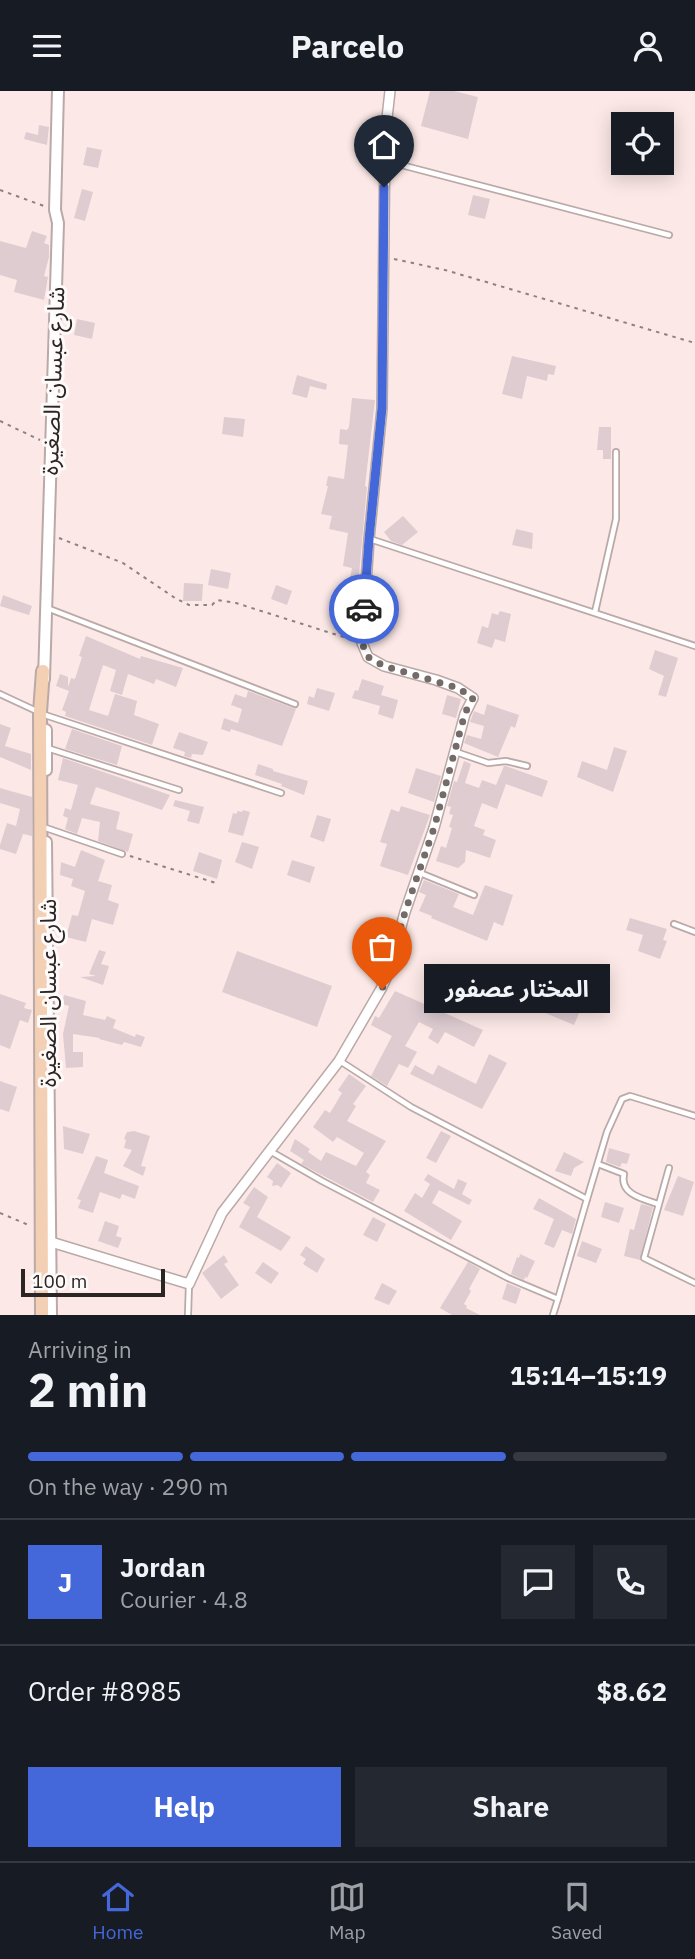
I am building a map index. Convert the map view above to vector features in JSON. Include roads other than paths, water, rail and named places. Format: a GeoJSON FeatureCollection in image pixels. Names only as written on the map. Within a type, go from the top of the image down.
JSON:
{"type":"FeatureCollection","features":[{"type":"Feature","properties":{"kind":"main road","name":"شارع عبسان الصغيرة"},"geometry":{"type":"LineString","coordinates":[[42,1315],[43,671]]}},
{"type":"Feature","properties":{"kind":"street","name":"شارع عبسان الصغيرة"},"geometry":{"type":"LineString","coordinates":[[43,671],[58,223],[55,210],[58,91]]}},
{"type":"Feature","properties":{"kind":"street"},"geometry":{"type":"LineString","coordinates":[[51,1242],[189,1284],[222,1213],[339,1061],[388,974],[456,751],[465,713],[473,698],[447,684],[384,666],[368,657],[362,643],[382,408],[385,161],[390,91]]}},
{"type":"Feature","properties":{"kind":"street","name":"شارع عبسان الصغيرة"},"geometry":{"type":"LineString","coordinates":[[43,713],[46,748],[51,1315]]}},
{"type":"Feature","properties":{"kind":"lane"},"geometry":{"type":"LineString","coordinates":[[385,161],[669,235]]}},
{"type":"Feature","properties":{"kind":"lane"},"geometry":{"type":"LineString","coordinates":[[595,612],[617,519],[616,452]]}},
{"type":"Feature","properties":{"kind":"lane"},"geometry":{"type":"LineString","coordinates":[[369,539],[695,646]]}},
{"type":"Feature","properties":{"kind":"lane"},"geometry":{"type":"LineString","coordinates":[[46,608],[295,704]]}},
{"type":"Feature","properties":{"kind":"lane"},"geometry":{"type":"LineString","coordinates":[[0,694],[43,713],[281,793]]}},
{"type":"Feature","properties":{"kind":"lane"},"geometry":{"type":"LineString","coordinates":[[46,748],[179,790]]}},
{"type":"Feature","properties":{"kind":"lane"},"geometry":{"type":"LineString","coordinates":[[456,751],[488,763],[506,761],[527,766]]}},
{"type":"Feature","properties":{"kind":"lane"},"geometry":{"type":"LineString","coordinates":[[46,828],[122,854]]}},
{"type":"Feature","properties":{"kind":"lane"},"geometry":{"type":"LineString","coordinates":[[419,873],[474,895]]}},
{"type":"Feature","properties":{"kind":"lane"},"geometry":{"type":"LineString","coordinates":[[674,924],[695,932]]}},
{"type":"Feature","properties":{"kind":"lane"},"geometry":{"type":"LineString","coordinates":[[339,1061],[411,1107],[587,1199]]}},
{"type":"Feature","properties":{"kind":"lane"},"geometry":{"type":"LineString","coordinates":[[553,1315],[607,1132],[622,1099],[629,1096],[695,1116]]}},
{"type":"Feature","properties":{"kind":"lane"},"geometry":{"type":"LineString","coordinates":[[269,1150],[322,1181],[508,1278],[558,1299]]}},
{"type":"Feature","properties":{"kind":"lane"},"geometry":{"type":"LineString","coordinates":[[598,1164],[624,1174],[622,1181],[625,1188],[635,1196],[659,1204]]}},
{"type":"Feature","properties":{"kind":"lane"},"geometry":{"type":"LineString","coordinates":[[669,1168],[643,1258],[695,1283]]}},
{"type":"Feature","properties":{"kind":"lane"},"geometry":{"type":"LineString","coordinates":[[188,1315],[189,1284]]}},
{"type":"Feature","properties":{"kind":"place","name":"المختار عصفور"},"geometry":{"type":"Point","coordinates":[382,989]}}]}
